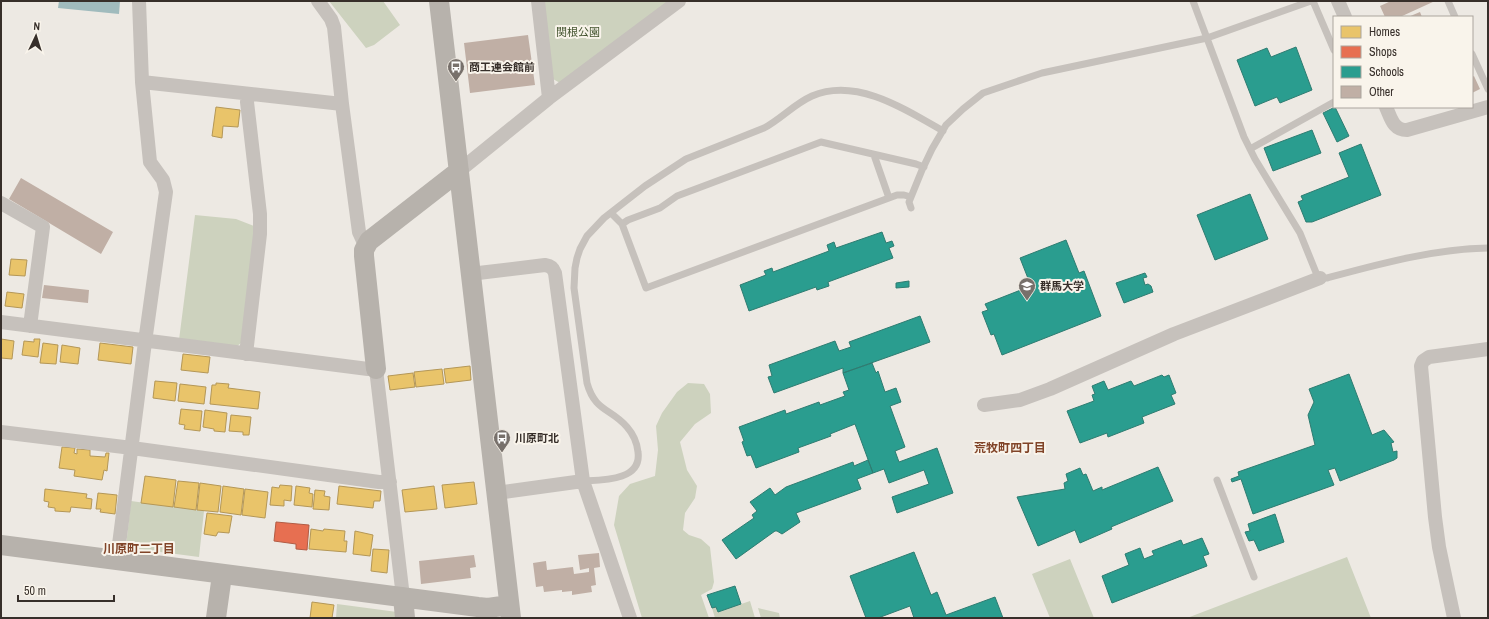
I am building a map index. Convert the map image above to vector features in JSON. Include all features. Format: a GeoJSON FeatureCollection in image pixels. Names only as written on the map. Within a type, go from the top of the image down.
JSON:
{"type":"FeatureCollection","features":[{"type":"Feature","properties":{"kind":"street"},"geometry":{"type":"LineString","coordinates":[[117,560],[166,192],[163,180],[150,162],[142,82],[140,1]]}},
{"type":"Feature","properties":{"kind":"street"},"geometry":{"type":"LineString","coordinates":[[318,1],[331,19],[334,27],[342,104],[359,232],[365,246],[364,256],[376,369],[406,618]]}},
{"type":"Feature","properties":{"kind":"street"},"geometry":{"type":"LineString","coordinates":[[1,545],[510,612],[470,274],[460,171],[439,1]]}},
{"type":"Feature","properties":{"kind":"street"},"geometry":{"type":"LineString","coordinates":[[538,1],[549,98]]}},
{"type":"Feature","properties":{"kind":"street"},"geometry":{"type":"LineString","coordinates":[[365,246],[369,241],[460,171],[549,98],[679,1]]}},
{"type":"Feature","properties":{"kind":"street"},"geometry":{"type":"LineString","coordinates":[[1338,1],[1345,16]]}},
{"type":"Feature","properties":{"kind":"street"},"geometry":{"type":"LineString","coordinates":[[142,82],[342,104]]}},
{"type":"Feature","properties":{"kind":"street"},"geometry":{"type":"LineString","coordinates":[[246,354],[260,234],[258,196],[247,102],[248,94]]}},
{"type":"Feature","properties":{"kind":"street"},"geometry":{"type":"LineString","coordinates":[[1387,108],[1397,128],[1407,130],[1488,107]]}},
{"type":"Feature","properties":{"kind":"street"},"geometry":{"type":"LineString","coordinates":[[1,203],[43,227],[30,326]]}},
{"type":"Feature","properties":{"kind":"street"},"geometry":{"type":"LineString","coordinates":[[470,274],[545,265],[548,265],[555,273],[583,481],[630,618]]}},
{"type":"Feature","properties":{"kind":"street"},"geometry":{"type":"LineString","coordinates":[[984,405],[1020,400],[1050,389],[1174,334],[1320,278]]}},
{"type":"Feature","properties":{"kind":"street"},"geometry":{"type":"LineString","coordinates":[[1,322],[145,342],[376,369]]}},
{"type":"Feature","properties":{"kind":"street"},"geometry":{"type":"LineString","coordinates":[[1454,618],[1440,553],[1435,517],[1421,366],[1423,361],[1429,357],[1488,349]]}},
{"type":"Feature","properties":{"kind":"street"},"geometry":{"type":"LineString","coordinates":[[1,432],[132,448],[379,482],[390,482]]}},
{"type":"Feature","properties":{"kind":"street"},"geometry":{"type":"LineString","coordinates":[[496,493],[583,481]]}},
{"type":"Feature","properties":{"kind":"street"},"geometry":{"type":"LineString","coordinates":[[216,618],[222,575]]}},
{"type":"Feature","properties":{"kind":"lane"},"geometry":{"type":"LineString","coordinates":[[1193,1],[1222,81],[1250,149],[1300,233],[1317,275],[1320,278],[1327,278],[1383,263],[1441,252],[1472,248],[1488,248]]}},
{"type":"Feature","properties":{"kind":"lane"},"geometry":{"type":"LineString","coordinates":[[911,208],[909,202],[911,197],[932,149],[946,125],[963,108],[983,93],[1042,73],[1207,38],[1312,1],[1333,48]]}},
{"type":"Feature","properties":{"kind":"lane"},"geometry":{"type":"LineString","coordinates":[[1448,1],[1455,16]]}},
{"type":"Feature","properties":{"kind":"lane"},"geometry":{"type":"LineString","coordinates":[[1473,56],[1488,89]]}},
{"type":"Feature","properties":{"kind":"lane"},"geometry":{"type":"LineString","coordinates":[[583,481],[609,479],[625,475],[633,470],[638,464],[639,455],[637,443],[632,432],[597,404],[589,389],[574,288],[576,258],[587,236],[595,227],[645,186],[686,159],[764,128],[775,122],[781,116],[811,96],[844,90],[870,95],[917,116],[943,131]]}},
{"type":"Feature","properties":{"kind":"lane"},"geometry":{"type":"LineString","coordinates":[[1250,149],[1333,103]]}},
{"type":"Feature","properties":{"kind":"lane"},"geometry":{"type":"LineString","coordinates":[[622,224],[628,220],[660,208],[677,196],[821,142],[924,167]]}},
{"type":"Feature","properties":{"kind":"lane"},"geometry":{"type":"LineString","coordinates":[[874,155],[889,198]]}},
{"type":"Feature","properties":{"kind":"lane"},"geometry":{"type":"LineString","coordinates":[[611,213],[622,224],[646,288],[897,195],[911,197]]}},
{"type":"Feature","properties":{"kind":"lane"},"geometry":{"type":"LineString","coordinates":[[1217,480],[1254,577]]}},
{"type":"Feature","properties":{"kind":"green space"},"geometry":{"type":"Polygon","coordinates":[[[329,1],[383,1],[400,25],[374,45],[366,48],[329,1]]]}},
{"type":"Feature","properties":{"kind":"green space","name":"関根公園"},"geometry":{"type":"Polygon","coordinates":[[[543,1],[670,1],[560,83],[553,79],[543,1]]]}},
{"type":"Feature","properties":{"kind":"green space"},"geometry":{"type":"Polygon","coordinates":[[[195,215],[236,219],[254,226],[254,245],[241,343],[236,347],[179,340],[195,215]]]}},
{"type":"Feature","properties":{"kind":"green space"},"geometry":{"type":"Polygon","coordinates":[[[688,383],[704,384],[710,394],[711,413],[695,424],[680,442],[687,470],[697,486],[695,498],[685,513],[683,530],[689,535],[701,539],[710,547],[714,582],[712,589],[701,595],[709,618],[642,618],[614,525],[619,496],[630,484],[655,476],[658,450],[656,426],[662,413],[677,392],[688,383]]]}},
{"type":"Feature","properties":{"kind":"green space"},"geometry":{"type":"Polygon","coordinates":[[[131,501],[204,511],[199,557],[130,548],[126,546],[131,501]]]}},
{"type":"Feature","properties":{"kind":"green space"},"geometry":{"type":"Polygon","coordinates":[[[1347,557],[1371,618],[1187,618],[1347,557]]]}},
{"type":"Feature","properties":{"kind":"green space"},"geometry":{"type":"Polygon","coordinates":[[[1070,559],[1094,618],[1050,618],[1032,574],[1070,559]]]}},
{"type":"Feature","properties":{"kind":"green space"},"geometry":{"type":"Polygon","coordinates":[[[750,601],[755,618],[715,618],[712,608],[716,607],[718,612],[750,601]]]}},
{"type":"Feature","properties":{"kind":"green space"},"geometry":{"type":"Polygon","coordinates":[[[337,604],[397,612],[397,618],[336,618],[337,604]]]}},
{"type":"Feature","properties":{"kind":"green space"},"geometry":{"type":"Polygon","coordinates":[[[758,608],[779,613],[780,618],[761,618],[758,608]]]}},
{"type":"Feature","properties":{"kind":"water"},"geometry":{"type":"Polygon","coordinates":[[[59,1],[120,1],[119,14],[58,8],[59,1]]]}},
{"type":"Feature","properties":{"kind":"building: Homes"},"geometry":{"type":"Polygon","coordinates":[[[216,107],[240,110],[238,127],[223,126],[222,138],[212,136],[216,107]]]}},
{"type":"Feature","properties":{"kind":"building: Homes"},"geometry":{"type":"Polygon","coordinates":[[[11,259],[27,260],[25,276],[9,275],[11,259]]]}},
{"type":"Feature","properties":{"kind":"building: Homes"},"geometry":{"type":"Polygon","coordinates":[[[7,292],[24,294],[22,308],[5,306],[7,292]]]}},
{"type":"Feature","properties":{"kind":"building: Homes"},"geometry":{"type":"Polygon","coordinates":[[[1,339],[14,341],[12,359],[1,358],[1,339]]]}},
{"type":"Feature","properties":{"kind":"building: Homes"},"geometry":{"type":"Polygon","coordinates":[[[34,339],[40,339],[38,357],[22,355],[24,341],[34,342],[34,339]]]}},
{"type":"Feature","properties":{"kind":"building: Homes"},"geometry":{"type":"Polygon","coordinates":[[[43,343],[58,345],[56,364],[40,363],[43,343]]]}},
{"type":"Feature","properties":{"kind":"building: Homes"},"geometry":{"type":"Polygon","coordinates":[[[100,343],[133,347],[131,364],[98,360],[100,343]]]}},
{"type":"Feature","properties":{"kind":"building: Homes"},"geometry":{"type":"Polygon","coordinates":[[[62,345],[80,348],[78,364],[60,362],[62,345]]]}},
{"type":"Feature","properties":{"kind":"building: Homes"},"geometry":{"type":"Polygon","coordinates":[[[183,354],[210,357],[208,373],[181,370],[183,354]]]}},
{"type":"Feature","properties":{"kind":"building: Homes"},"geometry":{"type":"Polygon","coordinates":[[[470,366],[471,380],[446,383],[444,369],[470,366]]]}},
{"type":"Feature","properties":{"kind":"building: Homes"},"geometry":{"type":"Polygon","coordinates":[[[442,369],[444,384],[416,387],[414,372],[442,369]]]}},
{"type":"Feature","properties":{"kind":"building: Homes"},"geometry":{"type":"Polygon","coordinates":[[[413,373],[415,387],[390,390],[388,376],[413,373]]]}},
{"type":"Feature","properties":{"kind":"building: Homes"},"geometry":{"type":"Polygon","coordinates":[[[155,381],[177,383],[175,401],[153,398],[155,381]]]}},
{"type":"Feature","properties":{"kind":"building: Homes"},"geometry":{"type":"Polygon","coordinates":[[[216,383],[229,384],[228,388],[260,392],[258,409],[210,404],[212,385],[216,385],[216,383]]]}},
{"type":"Feature","properties":{"kind":"building: Homes"},"geometry":{"type":"Polygon","coordinates":[[[180,384],[206,387],[204,404],[178,401],[180,384]]]}},
{"type":"Feature","properties":{"kind":"building: Homes"},"geometry":{"type":"Polygon","coordinates":[[[181,409],[202,411],[200,431],[184,429],[185,425],[179,424],[181,409]]]}},
{"type":"Feature","properties":{"kind":"building: Homes"},"geometry":{"type":"Polygon","coordinates":[[[205,410],[227,413],[225,432],[214,431],[214,429],[203,427],[205,410]]]}},
{"type":"Feature","properties":{"kind":"building: Homes"},"geometry":{"type":"Polygon","coordinates":[[[231,415],[251,417],[249,435],[243,435],[243,432],[229,431],[231,415]]]}},
{"type":"Feature","properties":{"kind":"building: Homes"},"geometry":{"type":"Polygon","coordinates":[[[62,447],[75,448],[74,453],[77,454],[77,449],[90,450],[90,456],[105,457],[106,453],[109,453],[107,471],[104,470],[102,480],[74,476],[75,470],[59,468],[62,447]]]}},
{"type":"Feature","properties":{"kind":"building: Homes"},"geometry":{"type":"Polygon","coordinates":[[[145,476],[176,480],[173,507],[141,503],[145,476]]]}},
{"type":"Feature","properties":{"kind":"building: Homes"},"geometry":{"type":"Polygon","coordinates":[[[178,481],[199,483],[196,510],[174,507],[178,481]]]}},
{"type":"Feature","properties":{"kind":"building: Homes"},"geometry":{"type":"Polygon","coordinates":[[[474,482],[477,504],[445,508],[442,485],[474,482]]]}},
{"type":"Feature","properties":{"kind":"building: Homes"},"geometry":{"type":"Polygon","coordinates":[[[200,483],[221,486],[218,512],[197,510],[200,483]]]}},
{"type":"Feature","properties":{"kind":"building: Homes"},"geometry":{"type":"Polygon","coordinates":[[[280,485],[292,486],[291,501],[284,500],[284,506],[270,505],[272,487],[279,488],[280,485]]]}},
{"type":"Feature","properties":{"kind":"building: Homes"},"geometry":{"type":"Polygon","coordinates":[[[223,486],[244,489],[241,515],[220,512],[223,486]]]}},
{"type":"Feature","properties":{"kind":"building: Homes"},"geometry":{"type":"Polygon","coordinates":[[[296,486],[310,488],[309,493],[313,494],[312,507],[294,505],[296,486]]]}},
{"type":"Feature","properties":{"kind":"building: Homes"},"geometry":{"type":"Polygon","coordinates":[[[339,486],[381,491],[380,501],[374,501],[373,508],[337,504],[339,486]]]}},
{"type":"Feature","properties":{"kind":"building: Homes"},"geometry":{"type":"Polygon","coordinates":[[[434,486],[437,509],[405,512],[402,490],[434,486]]]}},
{"type":"Feature","properties":{"kind":"building: Homes"},"geometry":{"type":"Polygon","coordinates":[[[45,489],[87,494],[86,498],[92,499],[91,509],[71,507],[70,512],[55,511],[55,508],[48,507],[49,502],[44,501],[45,489]]]}},
{"type":"Feature","properties":{"kind":"building: Homes"},"geometry":{"type":"Polygon","coordinates":[[[245,489],[268,492],[265,518],[242,515],[245,489]]]}},
{"type":"Feature","properties":{"kind":"building: Homes"},"geometry":{"type":"Polygon","coordinates":[[[315,490],[325,491],[324,496],[330,497],[329,510],[313,509],[315,490]]]}},
{"type":"Feature","properties":{"kind":"building: Homes"},"geometry":{"type":"Polygon","coordinates":[[[98,493],[117,495],[115,514],[100,512],[101,509],[96,509],[98,493]]]}},
{"type":"Feature","properties":{"kind":"building: Homes"},"geometry":{"type":"Polygon","coordinates":[[[207,513],[232,516],[229,533],[218,532],[216,536],[204,534],[207,513]]]}},
{"type":"Feature","properties":{"kind":"building: Homes"},"geometry":{"type":"Polygon","coordinates":[[[311,529],[323,531],[324,529],[345,531],[344,541],[347,541],[346,552],[309,549],[311,529]]]}},
{"type":"Feature","properties":{"kind":"building: Homes"},"geometry":{"type":"Polygon","coordinates":[[[355,531],[373,535],[370,556],[353,554],[355,531]]]}},
{"type":"Feature","properties":{"kind":"building: Homes"},"geometry":{"type":"Polygon","coordinates":[[[373,549],[389,550],[387,573],[371,571],[373,549]]]}},
{"type":"Feature","properties":{"kind":"building: Homes"},"geometry":{"type":"Polygon","coordinates":[[[312,602],[334,605],[332,618],[310,618],[312,602]]]}},
{"type":"Feature","properties":{"kind":"building: Shops"},"geometry":{"type":"Polygon","coordinates":[[[276,522],[309,525],[307,550],[296,549],[296,544],[274,541],[276,522]]]}},
{"type":"Feature","properties":{"kind":"building: Schools"},"geometry":{"type":"Polygon","coordinates":[[[1296,47],[1312,90],[1280,103],[1277,97],[1255,106],[1237,60],[1267,48],[1271,57],[1296,47]]]}},
{"type":"Feature","properties":{"kind":"building: Schools"},"geometry":{"type":"Polygon","coordinates":[[[1335,108],[1349,136],[1337,142],[1323,113],[1335,108]]]}},
{"type":"Feature","properties":{"kind":"building: Schools"},"geometry":{"type":"Polygon","coordinates":[[[1312,130],[1321,153],[1273,171],[1264,148],[1312,130]]]}},
{"type":"Feature","properties":{"kind":"building: Schools"},"geometry":{"type":"Polygon","coordinates":[[[1361,144],[1381,195],[1312,222],[1306,222],[1298,202],[1303,200],[1301,196],[1349,177],[1339,153],[1361,144]]]}},
{"type":"Feature","properties":{"kind":"building: Schools"},"geometry":{"type":"Polygon","coordinates":[[[1250,194],[1268,239],[1215,260],[1197,215],[1250,194]]]}},
{"type":"Feature","properties":{"kind":"building: Schools"},"geometry":{"type":"Polygon","coordinates":[[[882,232],[886,243],[892,241],[894,246],[889,248],[893,258],[828,282],[829,286],[817,290],[816,287],[749,311],[740,285],[766,275],[764,271],[772,268],[773,272],[829,251],[827,245],[834,242],[836,248],[882,232]]]}},
{"type":"Feature","properties":{"kind":"building: Schools"},"geometry":{"type":"Polygon","coordinates":[[[1066,240],[1079,273],[1084,271],[1101,316],[1002,355],[994,334],[991,335],[982,312],[988,310],[985,304],[1031,286],[1020,258],[1066,240]]]}},
{"type":"Feature","properties":{"kind":"building: Schools"},"geometry":{"type":"Polygon","coordinates":[[[1145,273],[1147,277],[1143,278],[1145,285],[1148,284],[1151,286],[1153,292],[1124,303],[1116,283],[1145,273]]]}},
{"type":"Feature","properties":{"kind":"building: Schools"},"geometry":{"type":"Polygon","coordinates":[[[909,281],[909,287],[896,288],[896,283],[909,281]]]}},
{"type":"Feature","properties":{"kind":"building: Schools"},"geometry":{"type":"Polygon","coordinates":[[[920,316],[930,342],[843,373],[843,368],[774,393],[768,377],[772,376],[769,365],[835,341],[839,351],[851,347],[849,342],[920,316]]]}},
{"type":"Feature","properties":{"kind":"building: Schools"},"geometry":{"type":"Polygon","coordinates":[[[872,363],[876,373],[878,371],[885,392],[896,388],[901,402],[890,406],[905,447],[895,451],[899,462],[937,448],[953,493],[897,513],[892,497],[929,484],[924,470],[889,483],[884,469],[873,473],[855,424],[830,434],[831,436],[798,448],[799,452],[756,468],[751,455],[747,456],[739,427],[785,410],[786,414],[819,402],[820,405],[845,396],[843,392],[849,390],[843,373],[872,363]]]}},
{"type":"Feature","properties":{"kind":"building: Schools"},"geometry":{"type":"Polygon","coordinates":[[[1349,374],[1372,435],[1384,430],[1394,442],[1391,443],[1393,452],[1397,451],[1397,458],[1340,481],[1335,468],[1328,470],[1334,485],[1253,514],[1241,479],[1232,482],[1231,479],[1239,476],[1238,472],[1315,445],[1308,415],[1314,402],[1309,389],[1349,374]]]}},
{"type":"Feature","properties":{"kind":"building: Schools"},"geometry":{"type":"Polygon","coordinates":[[[1162,375],[1164,377],[1169,375],[1176,393],[1171,395],[1175,404],[1142,417],[1144,423],[1108,437],[1107,433],[1080,443],[1067,411],[1094,401],[1092,395],[1095,394],[1092,386],[1104,381],[1108,390],[1131,381],[1134,386],[1162,375]]]}},
{"type":"Feature","properties":{"kind":"building: Schools"},"geometry":{"type":"Polygon","coordinates":[[[868,460],[873,473],[857,479],[861,489],[796,513],[800,522],[782,534],[775,531],[736,559],[722,540],[754,518],[752,515],[757,511],[750,502],[770,488],[775,495],[786,487],[853,462],[854,466],[868,460]]]}},
{"type":"Feature","properties":{"kind":"building: Schools"},"geometry":{"type":"Polygon","coordinates":[[[1158,467],[1173,501],[1111,527],[1112,529],[1080,543],[1075,530],[1038,546],[1017,497],[1065,489],[1064,483],[1068,481],[1066,474],[1080,468],[1083,475],[1086,474],[1093,491],[1102,487],[1102,490],[1158,467]]]}},
{"type":"Feature","properties":{"kind":"building: Schools"},"geometry":{"type":"Polygon","coordinates":[[[1275,514],[1284,542],[1259,551],[1254,540],[1249,541],[1245,532],[1250,531],[1248,524],[1275,514]]]}},
{"type":"Feature","properties":{"kind":"building: Schools"},"geometry":{"type":"Polygon","coordinates":[[[1202,538],[1209,554],[1203,556],[1207,566],[1112,603],[1102,576],[1129,565],[1125,554],[1140,548],[1144,559],[1154,555],[1152,551],[1181,540],[1183,545],[1202,538]]]}},
{"type":"Feature","properties":{"kind":"building: Schools"},"geometry":{"type":"Polygon","coordinates":[[[914,552],[931,595],[937,592],[946,615],[995,597],[1003,618],[914,618],[910,606],[878,618],[866,618],[850,576],[914,552]]]}},
{"type":"Feature","properties":{"kind":"building: Schools"},"geometry":{"type":"Polygon","coordinates":[[[735,586],[741,604],[718,612],[716,607],[712,608],[707,595],[735,586]]]}},
{"type":"Feature","properties":{"kind":"building: Other"},"geometry":{"type":"Polygon","coordinates":[[[1391,1],[1435,1],[1402,16],[1385,16],[1380,6],[1391,1]]]}},
{"type":"Feature","properties":{"kind":"building: Other"},"geometry":{"type":"Polygon","coordinates":[[[1420,12],[1422,16],[1410,16],[1420,12]]]}},
{"type":"Feature","properties":{"kind":"building: Other"},"geometry":{"type":"Polygon","coordinates":[[[528,35],[535,85],[470,93],[464,43],[528,35]]]}},
{"type":"Feature","properties":{"kind":"building: Other"},"geometry":{"type":"Polygon","coordinates":[[[1473,76],[1480,89],[1473,92],[1473,76]]]}},
{"type":"Feature","properties":{"kind":"building: Other"},"geometry":{"type":"Polygon","coordinates":[[[21,178],[113,232],[101,254],[9,199],[21,178]]]}},
{"type":"Feature","properties":{"kind":"building: Other"},"geometry":{"type":"Polygon","coordinates":[[[44,285],[89,290],[88,303],[42,298],[44,285]]]}},
{"type":"Feature","properties":{"kind":"building: Other"},"geometry":{"type":"Polygon","coordinates":[[[599,553],[600,567],[594,568],[596,585],[591,586],[592,592],[572,595],[572,591],[562,592],[562,590],[544,592],[543,586],[536,587],[533,563],[546,561],[547,570],[573,567],[574,574],[589,572],[589,568],[580,570],[578,555],[599,553]]]}},
{"type":"Feature","properties":{"kind":"building: Other"},"geometry":{"type":"Polygon","coordinates":[[[474,555],[476,567],[470,568],[471,578],[421,584],[419,561],[474,555]]]}},
{"type":"Feature","properties":{"kind":"place","name":"商工連会館前"},"geometry":{"type":"Point","coordinates":[456,82]}},
{"type":"Feature","properties":{"kind":"place","name":"群馬大学"},"geometry":{"type":"Point","coordinates":[1027,301]}},
{"type":"Feature","properties":{"kind":"place","name":"川原町北"},"geometry":{"type":"Point","coordinates":[502,453]}},
{"type":"Feature","properties":{"kind":"district","name":"荒牧町四丁目"},"geometry":{"type":"Point","coordinates":[1010,448]}},
{"type":"Feature","properties":{"kind":"district","name":"川原町二丁目"},"geometry":{"type":"Point","coordinates":[139,549]}}]}
